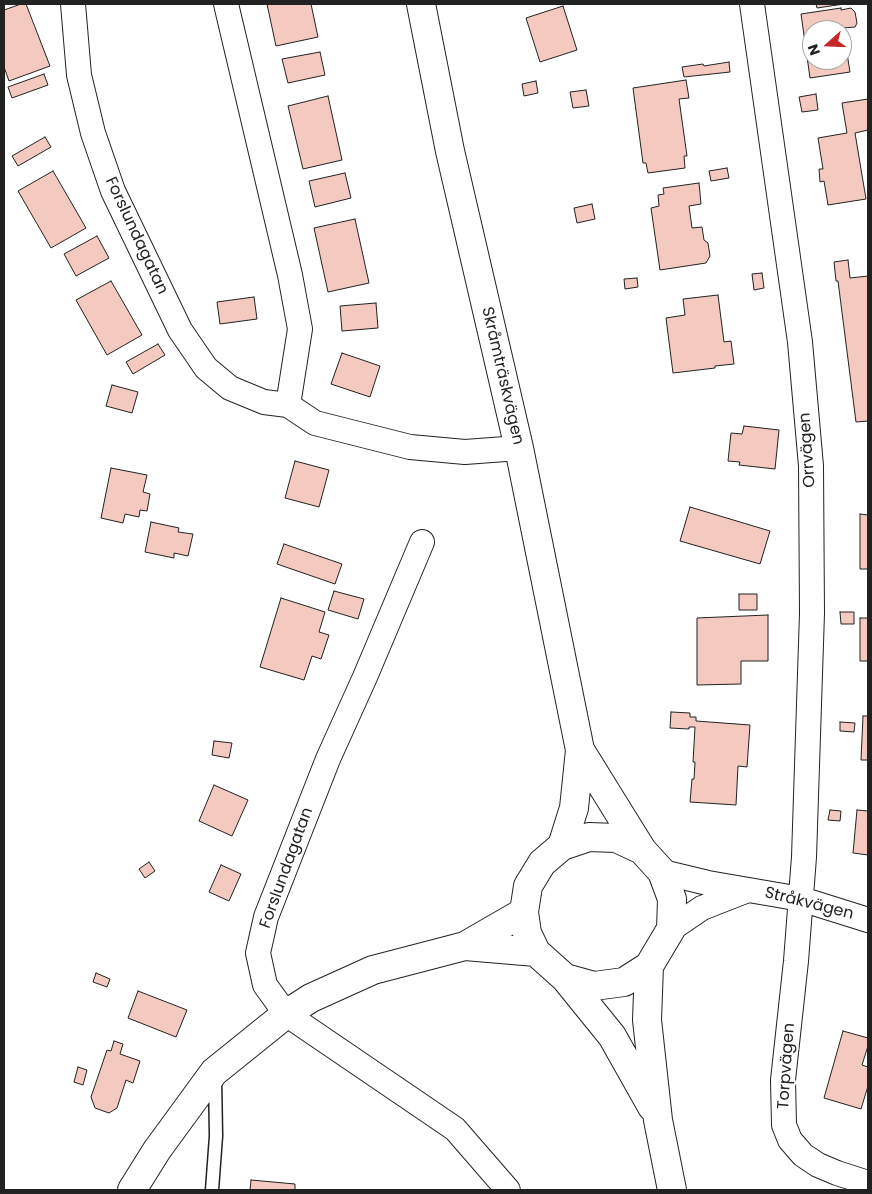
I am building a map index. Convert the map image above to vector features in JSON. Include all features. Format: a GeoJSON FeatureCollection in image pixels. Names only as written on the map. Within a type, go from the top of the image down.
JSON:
{"type":"FeatureCollection","features":[{"type":"Feature","properties":{"kind":"main road","name":"Skråmträskvägen"},"geometry":{"type":"LineString","coordinates":[[421,4],[450,152],[519,448],[580,750],[574,808],[562,846]]}},
{"type":"Feature","properties":{"kind":"main road","name":"Skråmträskvägen"},"geometry":{"type":"LineString","coordinates":[[580,750],[642,850]]}},
{"type":"Feature","properties":{"kind":"main road"},"geometry":{"type":"LineString","coordinates":[[566,978],[594,986],[624,982],[649,966],[672,929],[672,900],[662,872],[642,850],[616,838],[589,837],[562,846],[542,863],[537,870],[528,886],[524,912],[527,933],[536,952],[566,978],[612,1036],[658,1120]]}},
{"type":"Feature","properties":{"kind":"main road"},"geometry":{"type":"LineString","coordinates":[[132,1190],[157,1150],[214,1072],[286,1014],[311,998],[373,970],[465,946],[524,912]]}},
{"type":"Feature","properties":{"kind":"main road"},"geometry":{"type":"LineString","coordinates":[[465,946],[536,952]]}},
{"type":"Feature","properties":{"kind":"main road"},"geometry":{"type":"LineString","coordinates":[[649,966],[647,1020],[658,1120],[672,1190]]}},
{"type":"Feature","properties":{"kind":"street","name":"Forslundagatan"},"geometry":{"type":"LineString","coordinates":[[73,4],[79,75],[94,133],[113,191],[180,330],[206,368],[230,388],[264,402],[288,405],[315,423],[410,447],[465,452],[519,448]]}},
{"type":"Feature","properties":{"kind":"street"},"geometry":{"type":"LineString","coordinates":[[226,4],[290,275],[300,329],[288,405]]}},
{"type":"Feature","properties":{"kind":"street","name":"Orrvägen"},"geometry":{"type":"LineString","coordinates":[[752,4],[800,342],[811,466],[812,613],[801,899]]}},
{"type":"Feature","properties":{"kind":"street","name":"Forslundagatan"},"geometry":{"type":"LineString","coordinates":[[422,542],[328,759],[266,916],[258,953],[265,984],[286,1014],[455,1129],[508,1190]]}},
{"type":"Feature","properties":{"kind":"street","name":"Stråkvägen"},"geometry":{"type":"LineString","coordinates":[[662,872],[708,883],[801,899],[868,920]]}},
{"type":"Feature","properties":{"kind":"street","name":"Stråkvägen"},"geometry":{"type":"LineString","coordinates":[[672,929],[702,908],[750,890]]}},
{"type":"Feature","properties":{"kind":"street","name":"Torpvägen"},"geometry":{"type":"LineString","coordinates":[[801,899],[783,1080],[784,1125],[790,1140],[803,1155],[818,1165],[868,1183]]}},
{"type":"Feature","properties":{"kind":"lane"},"geometry":{"type":"LineString","coordinates":[[212,1190],[216,1136],[214,1072]]}},
{"type":"Feature","properties":{"kind":"building"},"geometry":{"type":"Polygon","coordinates":[[[26,4],[50,66],[9,81],[4,67],[4,10],[26,4]]]}},
{"type":"Feature","properties":{"kind":"building"},"geometry":{"type":"Polygon","coordinates":[[[267,4],[311,4],[318,37],[276,46],[267,4]]]}},
{"type":"Feature","properties":{"kind":"building"},"geometry":{"type":"Polygon","coordinates":[[[816,4],[844,4],[817,8],[816,4]]]}},
{"type":"Feature","properties":{"kind":"building"},"geometry":{"type":"Polygon","coordinates":[[[563,6],[577,50],[540,62],[526,18],[563,6]]]}},
{"type":"Feature","properties":{"kind":"building"},"geometry":{"type":"Polygon","coordinates":[[[851,8],[855,12],[857,23],[855,27],[852,27],[852,20],[802,21],[801,14],[851,8]]]}},
{"type":"Feature","properties":{"kind":"building"},"geometry":{"type":"Polygon","coordinates":[[[320,52],[325,75],[288,83],[282,59],[320,52]]]}},
{"type":"Feature","properties":{"kind":"building"},"geometry":{"type":"Polygon","coordinates":[[[729,62],[730,72],[684,77],[682,67],[729,62]]]}},
{"type":"Feature","properties":{"kind":"building"},"geometry":{"type":"Polygon","coordinates":[[[809,70],[850,70],[850,72],[810,78],[809,70]]]}},
{"type":"Feature","properties":{"kind":"building"},"geometry":{"type":"Polygon","coordinates":[[[44,74],[48,85],[12,98],[8,87],[44,74]]]}},
{"type":"Feature","properties":{"kind":"building"},"geometry":{"type":"Polygon","coordinates":[[[686,80],[689,98],[679,99],[687,156],[684,156],[685,168],[648,173],[646,163],[643,163],[633,88],[686,80]]]}},
{"type":"Feature","properties":{"kind":"building"},"geometry":{"type":"Polygon","coordinates":[[[536,81],[538,93],[524,96],[522,84],[536,81]]]}},
{"type":"Feature","properties":{"kind":"building"},"geometry":{"type":"Polygon","coordinates":[[[586,90],[589,106],[573,108],[570,92],[586,90]]]}},
{"type":"Feature","properties":{"kind":"building"},"geometry":{"type":"Polygon","coordinates":[[[816,94],[818,110],[802,112],[799,97],[816,94]]]}},
{"type":"Feature","properties":{"kind":"building"},"geometry":{"type":"Polygon","coordinates":[[[328,96],[342,160],[303,169],[288,106],[328,96]]]}},
{"type":"Feature","properties":{"kind":"building"},"geometry":{"type":"Polygon","coordinates":[[[868,99],[868,130],[855,133],[866,199],[828,205],[824,181],[820,182],[819,169],[823,169],[818,138],[847,133],[842,103],[868,99]]]}},
{"type":"Feature","properties":{"kind":"building"},"geometry":{"type":"Polygon","coordinates":[[[45,137],[51,147],[18,166],[12,156],[45,137]]]}},
{"type":"Feature","properties":{"kind":"building"},"geometry":{"type":"Polygon","coordinates":[[[727,168],[729,178],[711,181],[709,171],[727,168]]]}},
{"type":"Feature","properties":{"kind":"building"},"geometry":{"type":"Polygon","coordinates":[[[53,171],[86,228],[51,248],[18,191],[53,171]]]}},
{"type":"Feature","properties":{"kind":"building"},"geometry":{"type":"Polygon","coordinates":[[[345,173],[351,198],[315,207],[309,181],[345,173]]]}},
{"type":"Feature","properties":{"kind":"building"},"geometry":{"type":"Polygon","coordinates":[[[699,183],[701,204],[689,206],[692,228],[702,227],[704,240],[708,243],[710,256],[706,263],[660,270],[651,208],[659,206],[658,195],[664,194],[663,188],[699,183]]]}},
{"type":"Feature","properties":{"kind":"building"},"geometry":{"type":"Polygon","coordinates":[[[592,204],[595,219],[577,223],[574,208],[592,204]]]}},
{"type":"Feature","properties":{"kind":"building"},"geometry":{"type":"Polygon","coordinates":[[[355,219],[369,283],[328,292],[314,228],[355,219]]]}},
{"type":"Feature","properties":{"kind":"building"},"geometry":{"type":"Polygon","coordinates":[[[97,236],[109,258],[76,276],[64,254],[97,236]]]}},
{"type":"Feature","properties":{"kind":"building"},"geometry":{"type":"Polygon","coordinates":[[[848,260],[850,278],[868,276],[868,421],[856,422],[838,281],[836,281],[834,262],[848,260]]]}},
{"type":"Feature","properties":{"kind":"building"},"geometry":{"type":"Polygon","coordinates":[[[762,273],[764,288],[754,290],[752,274],[762,273]]]}},
{"type":"Feature","properties":{"kind":"building"},"geometry":{"type":"Polygon","coordinates":[[[637,278],[638,287],[625,289],[624,279],[637,278]]]}},
{"type":"Feature","properties":{"kind":"building"},"geometry":{"type":"Polygon","coordinates":[[[111,281],[142,335],[107,355],[76,300],[111,281]]]}},
{"type":"Feature","properties":{"kind":"building"},"geometry":{"type":"Polygon","coordinates":[[[718,295],[724,342],[731,341],[734,364],[673,373],[666,318],[685,315],[683,299],[718,295]]]}},
{"type":"Feature","properties":{"kind":"building"},"geometry":{"type":"Polygon","coordinates":[[[254,297],[257,319],[220,324],[217,302],[254,297]]]}},
{"type":"Feature","properties":{"kind":"building"},"geometry":{"type":"Polygon","coordinates":[[[376,303],[378,328],[342,331],[340,306],[376,303]]]}},
{"type":"Feature","properties":{"kind":"building"},"geometry":{"type":"Polygon","coordinates":[[[158,344],[165,355],[133,374],[126,362],[158,344]]]}},
{"type":"Feature","properties":{"kind":"building"},"geometry":{"type":"Polygon","coordinates":[[[342,353],[380,366],[370,397],[331,384],[342,353]]]}},
{"type":"Feature","properties":{"kind":"building"},"geometry":{"type":"Polygon","coordinates":[[[112,385],[138,392],[132,413],[106,406],[112,385]]]}},
{"type":"Feature","properties":{"kind":"building"},"geometry":{"type":"Polygon","coordinates":[[[744,426],[779,430],[775,469],[739,465],[740,462],[728,461],[731,433],[742,434],[744,426]]]}},
{"type":"Feature","properties":{"kind":"building"},"geometry":{"type":"Polygon","coordinates":[[[295,461],[329,470],[319,507],[285,498],[295,461]]]}},
{"type":"Feature","properties":{"kind":"building"},"geometry":{"type":"Polygon","coordinates":[[[111,468],[147,475],[143,492],[150,494],[147,511],[140,510],[139,517],[125,514],[123,523],[101,518],[111,468]]]}},
{"type":"Feature","properties":{"kind":"building"},"geometry":{"type":"Polygon","coordinates":[[[690,507],[770,531],[760,564],[680,541],[690,507]]]}},
{"type":"Feature","properties":{"kind":"building"},"geometry":{"type":"Polygon","coordinates":[[[860,514],[868,515],[868,569],[860,569],[860,514]]]}},
{"type":"Feature","properties":{"kind":"building"},"geometry":{"type":"Polygon","coordinates":[[[151,522],[179,528],[178,532],[193,534],[188,556],[174,553],[174,558],[145,552],[151,522]]]}},
{"type":"Feature","properties":{"kind":"building"},"geometry":{"type":"Polygon","coordinates":[[[284,544],[342,564],[335,584],[277,564],[284,544]]]}},
{"type":"Feature","properties":{"kind":"building"},"geometry":{"type":"Polygon","coordinates":[[[334,591],[364,599],[358,619],[328,610],[334,591]]]}},
{"type":"Feature","properties":{"kind":"building"},"geometry":{"type":"Polygon","coordinates":[[[739,594],[757,594],[757,610],[739,610],[739,594]]]}},
{"type":"Feature","properties":{"kind":"building"},"geometry":{"type":"Polygon","coordinates":[[[281,598],[325,612],[319,632],[329,635],[321,659],[312,656],[304,680],[260,667],[281,598]]]}},
{"type":"Feature","properties":{"kind":"building"},"geometry":{"type":"Polygon","coordinates":[[[840,612],[854,612],[854,624],[841,624],[840,612]]]}},
{"type":"Feature","properties":{"kind":"building"},"geometry":{"type":"Polygon","coordinates":[[[768,615],[768,661],[741,661],[741,684],[697,685],[697,618],[768,615]]]}},
{"type":"Feature","properties":{"kind":"building"},"geometry":{"type":"Polygon","coordinates":[[[860,618],[868,618],[868,661],[860,661],[860,618]]]}},
{"type":"Feature","properties":{"kind":"building"},"geometry":{"type":"Polygon","coordinates":[[[671,712],[690,713],[690,717],[696,717],[696,721],[750,725],[747,767],[738,766],[736,805],[690,802],[692,779],[694,779],[695,727],[689,727],[689,729],[670,728],[671,712]]]}},
{"type":"Feature","properties":{"kind":"building"},"geometry":{"type":"Polygon","coordinates":[[[863,716],[868,716],[868,760],[861,760],[863,716]]]}},
{"type":"Feature","properties":{"kind":"building"},"geometry":{"type":"Polygon","coordinates":[[[840,722],[855,723],[854,732],[840,731],[840,722]]]}},
{"type":"Feature","properties":{"kind":"building"},"geometry":{"type":"Polygon","coordinates":[[[214,741],[232,743],[229,758],[212,755],[214,741]]]}},
{"type":"Feature","properties":{"kind":"building"},"geometry":{"type":"Polygon","coordinates":[[[214,785],[248,800],[232,836],[199,821],[214,785]]]}},
{"type":"Feature","properties":{"kind":"building"},"geometry":{"type":"Polygon","coordinates":[[[830,810],[841,811],[840,821],[828,820],[830,810]]]}},
{"type":"Feature","properties":{"kind":"building"},"geometry":{"type":"Polygon","coordinates":[[[857,810],[868,811],[868,855],[853,853],[857,810]]]}},
{"type":"Feature","properties":{"kind":"building"},"geometry":{"type":"Polygon","coordinates":[[[149,862],[155,871],[145,878],[139,869],[149,862]]]}},
{"type":"Feature","properties":{"kind":"building"},"geometry":{"type":"Polygon","coordinates":[[[221,865],[241,874],[229,901],[209,892],[221,865]]]}},
{"type":"Feature","properties":{"kind":"building"},"geometry":{"type":"Polygon","coordinates":[[[96,973],[110,979],[107,987],[93,982],[96,973]]]}},
{"type":"Feature","properties":{"kind":"building"},"geometry":{"type":"Polygon","coordinates":[[[138,991],[187,1010],[176,1037],[128,1018],[138,991]]]}},
{"type":"Feature","properties":{"kind":"building"},"geometry":{"type":"Polygon","coordinates":[[[843,1031],[868,1038],[868,1046],[862,1065],[868,1067],[868,1086],[861,1109],[824,1098],[843,1031]]]}},
{"type":"Feature","properties":{"kind":"building"},"geometry":{"type":"Polygon","coordinates":[[[114,1041],[123,1044],[120,1054],[140,1061],[133,1083],[126,1080],[117,1108],[109,1113],[95,1108],[91,1097],[107,1050],[111,1051],[114,1041]]]}},
{"type":"Feature","properties":{"kind":"building"},"geometry":{"type":"Polygon","coordinates":[[[78,1067],[87,1070],[83,1085],[74,1082],[78,1067]]]}},
{"type":"Feature","properties":{"kind":"building"},"geometry":{"type":"Polygon","coordinates":[[[251,1180],[295,1184],[295,1190],[250,1190],[251,1180]]]}}]}
